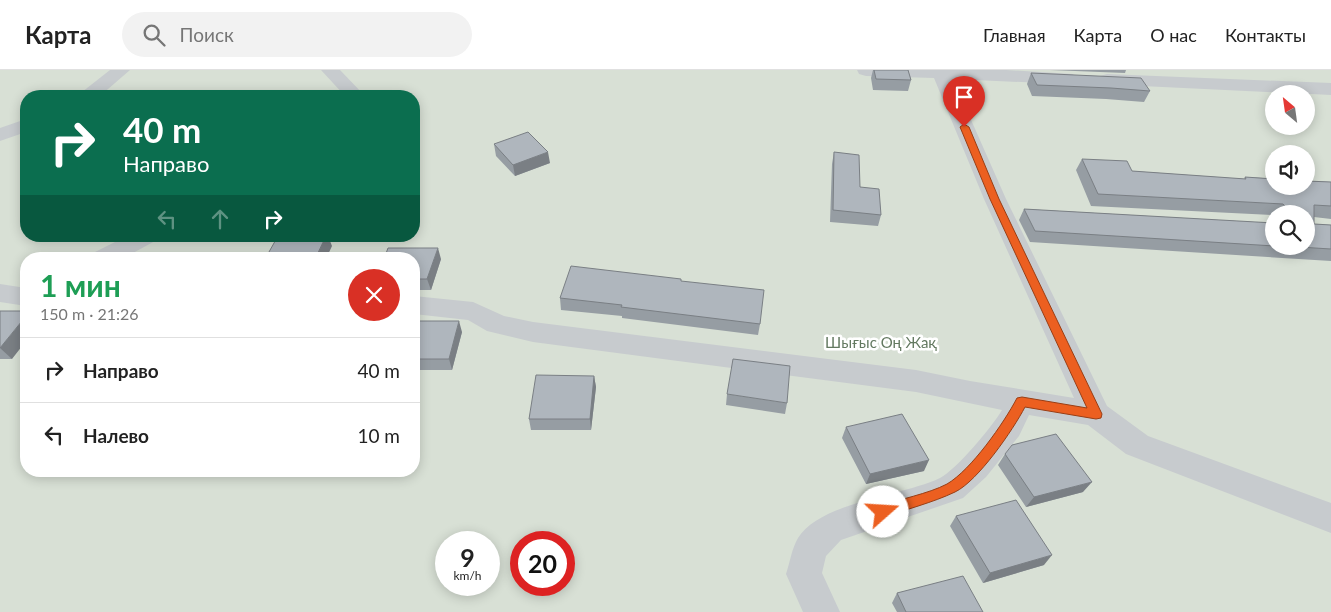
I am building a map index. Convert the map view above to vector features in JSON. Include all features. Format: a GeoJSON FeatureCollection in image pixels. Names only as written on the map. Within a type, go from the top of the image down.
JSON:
{"type":"FeatureCollection","features":[{"type":"Feature","properties":{"kind":"street"},"geometry":{"type":"LineString","coordinates":[[97,90],[122,70]]}},
{"type":"Feature","properties":{"kind":"street"},"geometry":{"type":"LineString","coordinates":[[330,70],[348,90]]}},
{"type":"Feature","properties":{"kind":"street"},"geometry":{"type":"LineString","coordinates":[[866,70],[1331,88]]}},
{"type":"Feature","properties":{"kind":"street"},"geometry":{"type":"LineString","coordinates":[[941,72],[1000,210],[1096,414],[1137,445],[1331,518]]}},
{"type":"Feature","properties":{"kind":"street"},"geometry":{"type":"LineString","coordinates":[[0,135],[20,127]]}},
{"type":"Feature","properties":{"kind":"street"},"geometry":{"type":"LineString","coordinates":[[1000,210],[1029,212]]}},
{"type":"Feature","properties":{"kind":"street"},"geometry":{"type":"LineString","coordinates":[[116,252],[135,242]]}},
{"type":"Feature","properties":{"kind":"street"},"geometry":{"type":"LineString","coordinates":[[0,293],[20,296]]}},
{"type":"Feature","properties":{"kind":"street"},"geometry":{"type":"LineString","coordinates":[[420,307],[473,311],[497,324],[533,332],[916,381],[1022,402],[1096,414]]}},
{"type":"Feature","properties":{"kind":"street"},"geometry":{"type":"LineString","coordinates":[[822,612],[804,574],[811,548],[830,530],[952,488],[975,467],[1008,427],[1022,402]]}},
{"type":"Feature","properties":{"kind":"green space","name":"Шығыс Оң Жақ"},"geometry":{"type":"Polygon","coordinates":[[[0,70],[1331,70],[1331,612],[0,612],[0,70]]]}},
{"type":"Feature","properties":{"kind":"building"},"geometry":{"type":"Polygon","coordinates":[[[874,70],[908,70],[911,80],[876,79],[874,70]]]}},
{"type":"Feature","properties":{"kind":"building"},"geometry":{"type":"Polygon","coordinates":[[[1031,73],[1141,78],[1150,91],[1037,85],[1031,73]]]}},
{"type":"Feature","properties":{"kind":"building"},"geometry":{"type":"Polygon","coordinates":[[[528,132],[548,152],[513,165],[494,144],[528,132]]]}},
{"type":"Feature","properties":{"kind":"building"},"geometry":{"type":"Polygon","coordinates":[[[834,152],[859,155],[860,187],[879,189],[881,215],[833,210],[834,152]]]}},
{"type":"Feature","properties":{"kind":"building"},"geometry":{"type":"Polygon","coordinates":[[[1082,159],[1127,161],[1132,171],[1246,179],[1245,177],[1265,178],[1265,195],[1315,195],[1315,181],[1331,182],[1331,206],[1284,205],[1098,194],[1082,159]]]}},
{"type":"Feature","properties":{"kind":"building"},"geometry":{"type":"Polygon","coordinates":[[[1024,209],[1265,222],[1265,245],[1035,231],[1024,209]]]}},
{"type":"Feature","properties":{"kind":"building"},"geometry":{"type":"Polygon","coordinates":[[[1315,224],[1331,225],[1331,249],[1315,248],[1315,224]]]}},
{"type":"Feature","properties":{"kind":"building"},"geometry":{"type":"Polygon","coordinates":[[[275,242],[323,242],[318,252],[269,252],[275,242]]]}},
{"type":"Feature","properties":{"kind":"building"},"geometry":{"type":"Polygon","coordinates":[[[388,248],[438,248],[427,279],[420,279],[420,252],[387,252],[388,248]]]}},
{"type":"Feature","properties":{"kind":"building"},"geometry":{"type":"Polygon","coordinates":[[[571,266],[764,290],[760,324],[560,298],[571,266]]]}},
{"type":"Feature","properties":{"kind":"building"},"geometry":{"type":"Polygon","coordinates":[[[0,311],[20,311],[20,323],[0,348],[0,311]]]}},
{"type":"Feature","properties":{"kind":"building"},"geometry":{"type":"Polygon","coordinates":[[[420,321],[459,321],[449,359],[420,359],[420,321]]]}},
{"type":"Feature","properties":{"kind":"building"},"geometry":{"type":"Polygon","coordinates":[[[733,359],[790,366],[787,403],[727,394],[733,359]]]}},
{"type":"Feature","properties":{"kind":"building"},"geometry":{"type":"Polygon","coordinates":[[[536,375],[594,376],[590,419],[529,419],[536,375]]]}},
{"type":"Feature","properties":{"kind":"building"},"geometry":{"type":"Polygon","coordinates":[[[902,414],[929,460],[870,474],[846,427],[902,414]]]}},
{"type":"Feature","properties":{"kind":"building"},"geometry":{"type":"Polygon","coordinates":[[[1056,434],[1092,482],[1034,497],[1005,454],[1012,445],[1056,434]]]}},
{"type":"Feature","properties":{"kind":"building"},"geometry":{"type":"Polygon","coordinates":[[[1016,500],[1052,555],[990,573],[956,516],[1016,500]]]}},
{"type":"Feature","properties":{"kind":"building"},"geometry":{"type":"Polygon","coordinates":[[[963,576],[983,612],[906,612],[897,593],[963,576]]]}},
{"type":"Feature","properties":{"kind":"route"},"geometry":{"type":"LineString","coordinates":[[883,512],[952,488],[975,467],[992,444],[1008,427],[1022,402],[1096,414],[995,199],[964,127]]}}]}
